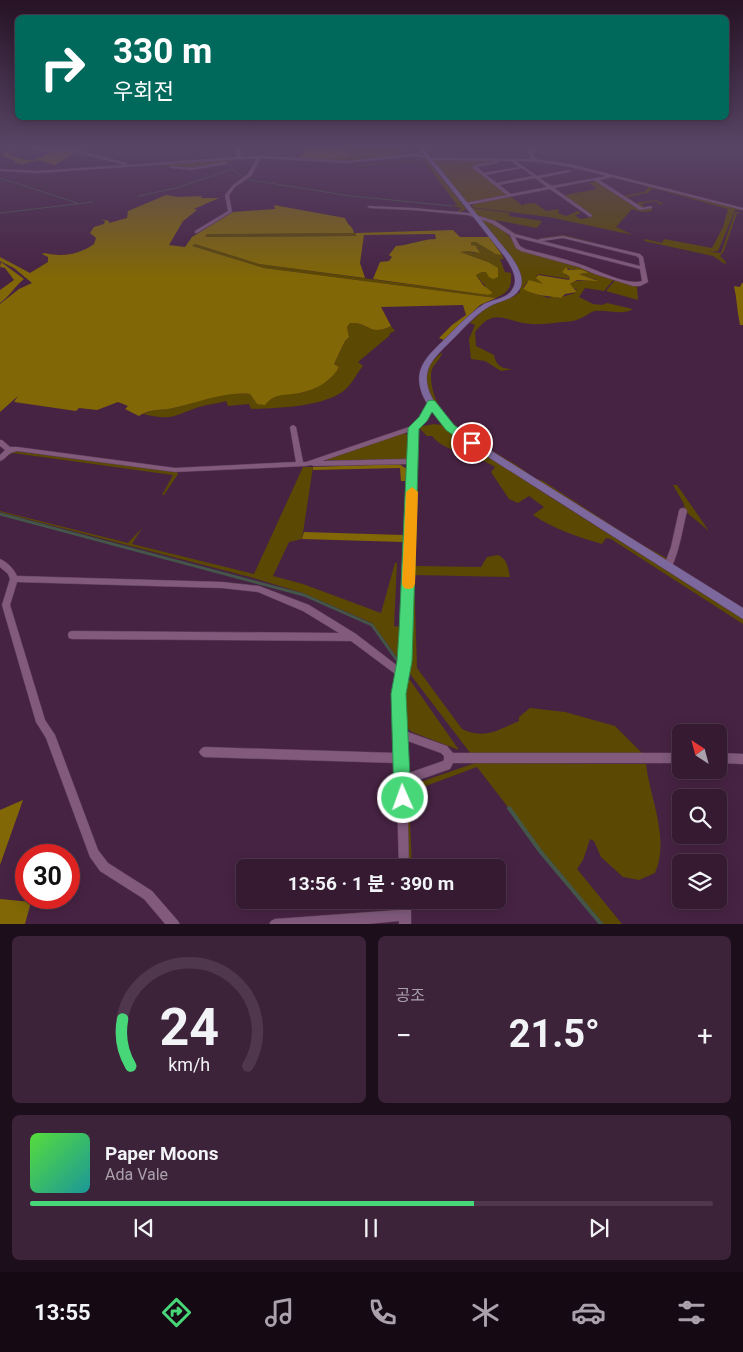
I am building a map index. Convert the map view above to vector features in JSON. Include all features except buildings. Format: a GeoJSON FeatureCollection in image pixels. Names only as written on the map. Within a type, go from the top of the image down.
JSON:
{"type":"FeatureCollection","features":[{"type":"Feature","properties":{"kind":"street"},"geometry":{"type":"LineString","coordinates":[[197,232],[230,211],[226,195],[231,190]]}},
{"type":"Feature","properties":{"kind":"street"},"geometry":{"type":"LineString","coordinates":[[456,190],[513,265],[517,274],[517,288],[509,296],[482,309],[426,365],[422,377],[432,404],[442,419],[458,434],[743,614]]}},
{"type":"Feature","properties":{"kind":"street"},"geometry":{"type":"LineString","coordinates":[[504,190],[510,195]]}},
{"type":"Feature","properties":{"kind":"street"},"geometry":{"type":"LineString","coordinates":[[467,204],[535,190]]}},
{"type":"Feature","properties":{"kind":"street"},"geometry":{"type":"LineString","coordinates":[[555,190],[590,216]]}},
{"type":"Feature","properties":{"kind":"street"},"geometry":{"type":"LineString","coordinates":[[612,190],[642,209],[650,207]]}},
{"type":"Feature","properties":{"kind":"street"},"geometry":{"type":"LineString","coordinates":[[669,190],[743,209]]}},
{"type":"Feature","properties":{"kind":"street"},"geometry":{"type":"LineString","coordinates":[[370,207],[413,208],[475,216],[493,222],[513,235],[643,268]]}},
{"type":"Feature","properties":{"kind":"street"},"geometry":{"type":"LineString","coordinates":[[513,235],[521,249],[581,266],[633,284],[645,282],[641,257],[636,254],[566,237],[537,241]]}},
{"type":"Feature","properties":{"kind":"street"},"geometry":{"type":"LineString","coordinates":[[303,464],[414,428],[423,419],[432,404]]}},
{"type":"Feature","properties":{"kind":"street"},"geometry":{"type":"LineString","coordinates":[[293,427],[303,464]]}},
{"type":"Feature","properties":{"kind":"street"},"geometry":{"type":"LineString","coordinates":[[404,859],[399,694],[406,632],[414,428]]}},
{"type":"Feature","properties":{"kind":"street"},"geometry":{"type":"LineString","coordinates":[[0,442],[9,450]]}},
{"type":"Feature","properties":{"kind":"street"},"geometry":{"type":"LineString","coordinates":[[0,459],[9,450],[17,449],[175,470],[413,461]]}},
{"type":"Feature","properties":{"kind":"street"},"geometry":{"type":"LineString","coordinates":[[668,566],[673,558],[676,534],[683,511]]}},
{"type":"Feature","properties":{"kind":"street"},"geometry":{"type":"LineString","coordinates":[[0,562],[11,572],[14,578],[6,605],[41,722],[50,735],[94,853],[104,867],[148,895],[174,924]]}},
{"type":"Feature","properties":{"kind":"street"},"geometry":{"type":"LineString","coordinates":[[14,578],[260,589],[306,608],[353,637],[402,674]]}},
{"type":"Feature","properties":{"kind":"street"},"geometry":{"type":"LineString","coordinates":[[72,635],[353,637]]}},
{"type":"Feature","properties":{"kind":"street"},"geometry":{"type":"LineString","coordinates":[[401,734],[444,749],[448,753],[449,758],[446,765],[402,781]]}},
{"type":"Feature","properties":{"kind":"street"},"geometry":{"type":"LineString","coordinates":[[204,752],[401,758]]}},
{"type":"Feature","properties":{"kind":"street"},"geometry":{"type":"LineString","coordinates":[[449,758],[672,758]]}},
{"type":"Feature","properties":{"kind":"street"},"geometry":{"type":"LineString","coordinates":[[728,758],[743,758]]}},
{"type":"Feature","properties":{"kind":"street"},"geometry":{"type":"LineString","coordinates":[[275,924],[405,920]]}},
{"type":"Feature","properties":{"kind":"shaded area"},"geometry":{"type":"Polygon","coordinates":[[[446,190],[451,190],[466,209],[455,213],[462,208],[452,206],[457,205],[446,190]]]}},
{"type":"Feature","properties":{"kind":"shaded area"},"geometry":{"type":"Polygon","coordinates":[[[457,190],[502,190],[508,195],[468,203],[457,190]]]}},
{"type":"Feature","properties":{"kind":"shaded area"},"geometry":{"type":"Polygon","coordinates":[[[591,190],[610,190],[641,210],[652,208],[652,211],[642,212],[632,209],[616,227],[633,235],[549,217],[470,207],[476,203],[510,196],[523,206],[523,204],[535,203],[546,211],[559,209],[558,213],[566,216],[578,211],[581,213],[575,215],[580,219],[591,217],[564,195],[591,190]]]}},
{"type":"Feature","properties":{"kind":"shaded area"},"geometry":{"type":"Polygon","coordinates":[[[651,190],[648,193],[627,197],[636,203],[656,200],[664,204],[649,206],[660,204],[656,201],[641,204],[645,207],[642,208],[622,196],[651,190]]]}},
{"type":"Feature","properties":{"kind":"shaded area"},"geometry":{"type":"Polygon","coordinates":[[[661,190],[743,210],[735,210],[718,251],[710,252],[721,253],[735,212],[743,212],[737,213],[724,251],[720,256],[726,262],[725,264],[713,256],[644,241],[645,239],[662,243],[664,239],[712,248],[723,227],[728,209],[661,190]]]}},
{"type":"Feature","properties":{"kind":"shaded area"},"geometry":{"type":"Polygon","coordinates":[[[166,195],[219,198],[194,209],[197,210],[183,221],[169,245],[185,247],[192,237],[233,212],[275,209],[274,205],[345,218],[354,233],[207,234],[205,237],[356,236],[356,233],[453,230],[460,237],[489,237],[502,255],[496,254],[476,242],[471,242],[471,245],[476,246],[480,253],[460,252],[488,262],[498,268],[498,277],[493,279],[486,272],[476,275],[483,285],[493,293],[488,295],[373,279],[380,262],[389,261],[392,257],[389,255],[396,246],[436,239],[435,234],[364,235],[360,263],[365,278],[259,264],[195,244],[192,246],[264,268],[496,298],[480,305],[444,340],[439,338],[466,315],[463,305],[381,307],[391,326],[373,330],[357,323],[350,323],[347,327],[349,337],[345,341],[334,364],[339,367],[328,381],[306,392],[277,396],[265,405],[257,404],[250,394],[231,394],[152,411],[139,416],[125,409],[128,406],[118,402],[97,410],[79,408],[76,411],[14,402],[18,396],[0,412],[0,304],[19,289],[32,283],[14,268],[0,261],[0,257],[30,273],[48,262],[48,257],[42,254],[44,253],[70,254],[82,251],[94,244],[96,238],[90,233],[94,227],[104,224],[105,221],[101,219],[109,221],[109,223],[127,218],[128,211],[166,195]]]}},
{"type":"Feature","properties":{"kind":"shaded area"},"geometry":{"type":"Polygon","coordinates":[[[472,208],[510,213],[509,216],[542,221],[537,228],[495,220],[514,233],[531,238],[517,235],[476,215],[472,208]]]}},
{"type":"Feature","properties":{"kind":"shaded area"},"geometry":{"type":"Polygon","coordinates":[[[481,220],[498,226],[511,238],[518,248],[580,266],[614,279],[604,291],[585,288],[579,297],[593,304],[602,305],[607,303],[633,309],[624,312],[595,311],[574,321],[543,324],[523,323],[495,317],[489,319],[475,332],[476,346],[494,355],[496,362],[500,366],[513,369],[501,371],[485,361],[471,359],[469,339],[475,325],[470,323],[487,307],[513,297],[520,292],[519,277],[481,220]],[[568,268],[565,275],[570,277],[569,279],[539,274],[536,276],[543,284],[532,281],[527,282],[523,287],[532,293],[549,298],[554,296],[558,298],[575,293],[577,290],[569,285],[576,281],[597,280],[579,274],[586,274],[574,269],[570,270],[568,268]]]}},
{"type":"Feature","properties":{"kind":"shaded area"},"geometry":{"type":"Polygon","coordinates":[[[356,233],[356,236],[204,237],[207,234],[356,233]]]}},
{"type":"Feature","properties":{"kind":"shaded area"},"geometry":{"type":"Polygon","coordinates":[[[563,235],[596,243],[561,236],[535,239],[563,235]]]}},
{"type":"Feature","properties":{"kind":"shaded area"},"geometry":{"type":"Polygon","coordinates":[[[471,242],[479,243],[502,255],[504,259],[500,259],[505,272],[511,273],[509,288],[504,294],[496,298],[264,268],[191,246],[195,244],[259,264],[488,295],[486,287],[476,275],[487,272],[488,262],[459,252],[468,251],[474,253],[479,249],[471,245],[471,242]]]}},
{"type":"Feature","properties":{"kind":"shaded area"},"geometry":{"type":"Polygon","coordinates":[[[1,262],[24,279],[0,303],[0,290],[14,280],[5,268],[0,267],[1,262]]]}},
{"type":"Feature","properties":{"kind":"shaded area"},"geometry":{"type":"Polygon","coordinates":[[[566,267],[568,270],[586,271],[588,273],[579,274],[598,281],[577,280],[570,284],[577,292],[565,294],[561,298],[537,294],[523,289],[529,280],[543,284],[536,278],[538,275],[569,280],[570,277],[562,272],[566,267]]]}},
{"type":"Feature","properties":{"kind":"shaded area"},"geometry":{"type":"Polygon","coordinates":[[[615,280],[637,285],[638,300],[606,291],[615,280]]]}},
{"type":"Feature","properties":{"kind":"shaded area"},"geometry":{"type":"Polygon","coordinates":[[[742,283],[743,325],[740,325],[734,286],[740,287],[742,283]]]}},
{"type":"Feature","properties":{"kind":"shaded area"},"geometry":{"type":"Polygon","coordinates":[[[350,323],[357,323],[373,330],[391,326],[395,331],[390,333],[389,336],[358,362],[363,366],[347,388],[328,399],[302,405],[251,409],[249,404],[228,406],[226,401],[167,417],[143,414],[231,394],[250,394],[257,404],[274,395],[301,393],[313,389],[330,379],[339,367],[334,364],[345,341],[349,337],[347,327],[350,323]]]}},
{"type":"Feature","properties":{"kind":"shaded area"},"geometry":{"type":"Polygon","coordinates":[[[442,352],[431,371],[434,394],[442,410],[454,424],[469,436],[520,467],[534,478],[543,481],[639,543],[670,560],[666,561],[641,547],[455,428],[437,408],[426,383],[426,374],[429,366],[442,352]]]}},
{"type":"Feature","properties":{"kind":"shaded area"},"geometry":{"type":"Polygon","coordinates":[[[434,424],[442,425],[547,495],[743,619],[743,624],[611,539],[606,538],[602,544],[558,528],[533,515],[544,507],[529,496],[518,503],[509,499],[491,472],[495,467],[445,446],[432,436],[427,436],[418,427],[434,424]]]}},
{"type":"Feature","properties":{"kind":"shaded area"},"geometry":{"type":"Polygon","coordinates":[[[403,432],[409,436],[408,459],[406,461],[323,460],[403,432]]]}},
{"type":"Feature","properties":{"kind":"shaded area"},"geometry":{"type":"Polygon","coordinates":[[[12,451],[176,471],[178,474],[164,495],[162,495],[173,475],[13,453],[6,456],[0,463],[5,456],[12,451]]]}},
{"type":"Feature","properties":{"kind":"shaded area"},"geometry":{"type":"Polygon","coordinates":[[[399,464],[407,469],[405,481],[401,481],[400,468],[313,470],[313,467],[399,464]]]}},
{"type":"Feature","properties":{"kind":"shaded area"},"geometry":{"type":"Polygon","coordinates":[[[415,466],[418,466],[415,566],[481,567],[487,557],[498,555],[505,561],[510,577],[414,575],[417,668],[462,729],[478,734],[498,730],[519,721],[519,717],[530,708],[565,712],[615,726],[644,755],[471,754],[407,670],[415,466]]]}},
{"type":"Feature","properties":{"kind":"shaded area"},"geometry":{"type":"Polygon","coordinates":[[[303,467],[313,467],[302,539],[289,542],[273,576],[303,584],[381,613],[395,563],[397,563],[394,626],[400,627],[399,660],[372,623],[303,593],[250,577],[0,512],[128,543],[142,528],[132,544],[254,574],[303,467]]]}},
{"type":"Feature","properties":{"kind":"shaded area"},"geometry":{"type":"Polygon","coordinates":[[[673,485],[677,485],[709,531],[685,511],[684,504],[673,485]]]}},
{"type":"Feature","properties":{"kind":"shaded area"},"geometry":{"type":"Polygon","coordinates":[[[304,532],[403,535],[403,542],[302,539],[304,532]]]}},
{"type":"Feature","properties":{"kind":"shaded area"},"geometry":{"type":"Polygon","coordinates":[[[410,680],[459,750],[412,732],[405,726],[404,685],[406,681],[410,680]]]}},
{"type":"Feature","properties":{"kind":"shaded area"},"geometry":{"type":"Polygon","coordinates":[[[475,763],[646,764],[660,832],[659,860],[655,873],[639,880],[623,877],[601,857],[594,841],[590,839],[583,860],[577,869],[622,924],[603,924],[541,850],[477,767],[412,791],[409,800],[412,859],[407,859],[406,791],[409,786],[475,763]]]}},
{"type":"Feature","properties":{"kind":"shaded area"},"geometry":{"type":"Polygon","coordinates":[[[23,800],[0,865],[0,810],[23,800]]]}},
{"type":"Feature","properties":{"kind":"shaded area"},"geometry":{"type":"Polygon","coordinates":[[[0,899],[15,900],[15,909],[29,909],[25,924],[0,924],[0,899]]]}},
{"type":"Feature","properties":{"kind":"waterway"},"geometry":{"type":"LineString","coordinates":[[37,190],[77,203]]}},
{"type":"Feature","properties":{"kind":"waterway"},"geometry":{"type":"LineString","coordinates":[[139,196],[166,190]]}},
{"type":"Feature","properties":{"kind":"waterway"},"geometry":{"type":"LineString","coordinates":[[314,190],[351,196],[452,206]]}},
{"type":"Feature","properties":{"kind":"waterway"},"geometry":{"type":"LineString","coordinates":[[0,213],[93,202]]}},
{"type":"Feature","properties":{"kind":"waterway"},"geometry":{"type":"LineString","coordinates":[[0,514],[304,595],[372,625],[399,663]]}},
{"type":"Feature","properties":{"kind":"waterway"},"geometry":{"type":"LineString","coordinates":[[509,808],[540,851],[601,924]]}},
{"type":"Feature","properties":{"kind":"slow traffic"},"geometry":{"type":"LineString","coordinates":[[408,584],[412,492]]}},
{"type":"Feature","properties":{"kind":"route"},"geometry":{"type":"LineString","coordinates":[[403,798],[399,694],[405,661],[414,428],[427,414],[432,404],[450,427],[472,443]]}}]}
